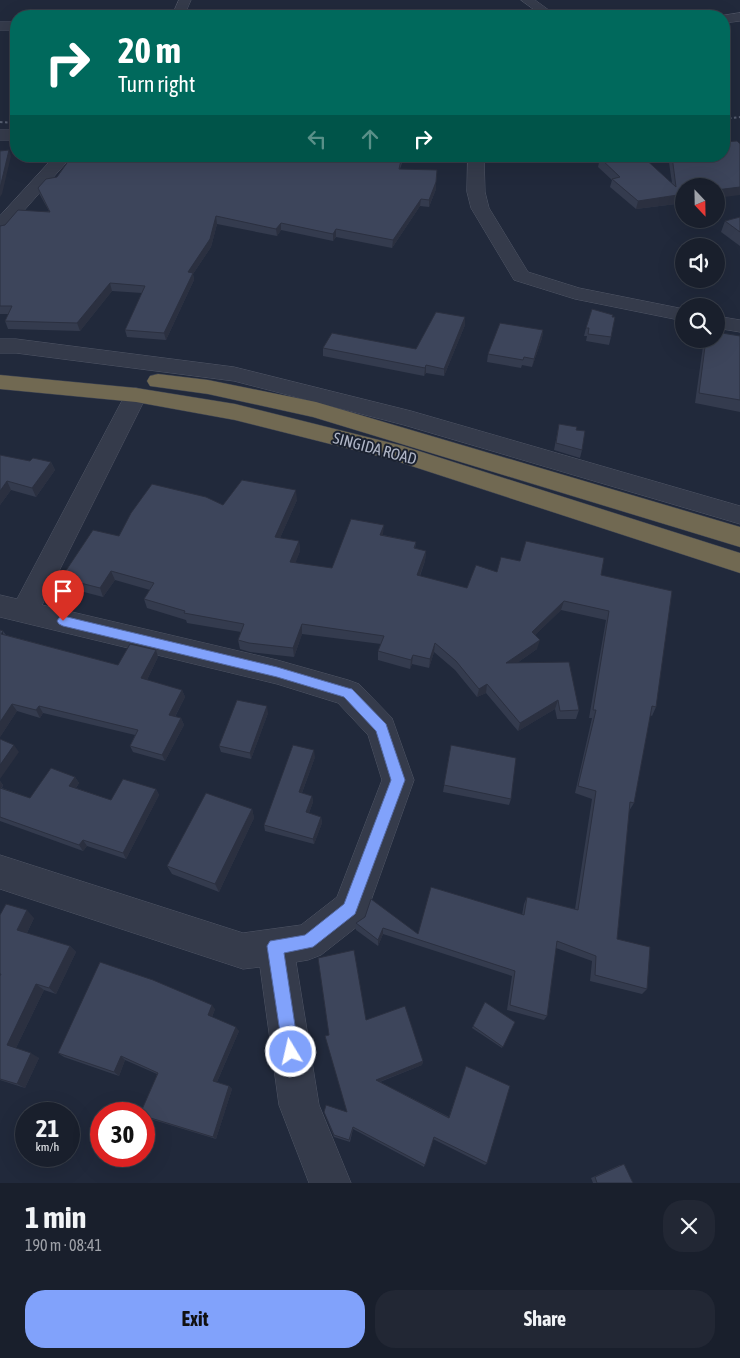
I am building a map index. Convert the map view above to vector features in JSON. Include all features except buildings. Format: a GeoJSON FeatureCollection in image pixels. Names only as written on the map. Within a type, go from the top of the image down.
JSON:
{"type":"FeatureCollection","features":[{"type":"Feature","properties":{"kind":"highway","name":"SINGIDA ROAD"},"geometry":{"type":"LineString","coordinates":[[0,364],[208,387],[316,410],[740,537]]}},
{"type":"Feature","properties":{"kind":"highway","name":"SINGIDA ROAD"},"geometry":{"type":"LineString","coordinates":[[0,382],[136,395],[235,412],[395,452],[740,563]]}},
{"type":"Feature","properties":{"kind":"street"},"geometry":{"type":"LineString","coordinates":[[526,0],[542,10]]}},
{"type":"Feature","properties":{"kind":"street"},"geometry":{"type":"LineString","coordinates":[[0,227],[59,162]]}},
{"type":"Feature","properties":{"kind":"street"},"geometry":{"type":"LineString","coordinates":[[476,162],[476,192],[480,208],[522,276],[575,293],[675,313]]}},
{"type":"Feature","properties":{"kind":"street"},"geometry":{"type":"LineString","coordinates":[[725,324],[740,326]]}},
{"type":"Feature","properties":{"kind":"street"},"geometry":{"type":"LineString","coordinates":[[0,346],[234,374],[411,418],[740,515]]}},
{"type":"Feature","properties":{"kind":"street"},"geometry":{"type":"LineString","coordinates":[[0,872],[244,952],[308,942],[350,909],[398,780],[381,728],[348,693],[277,672],[12,609],[136,395]]}},
{"type":"Feature","properties":{"kind":"street"},"geometry":{"type":"LineString","coordinates":[[275,946],[299,1105],[330,1183]]}},
{"type":"Feature","properties":{"kind":"railway"},"geometry":{"type":"LineString","coordinates":[[730,118],[740,117]]}},
{"type":"Feature","properties":{"kind":"railway"},"geometry":{"type":"LineString","coordinates":[[0,122],[10,123]]}},
{"type":"Feature","properties":{"kind":"route"},"geometry":{"type":"LineString","coordinates":[[63,621],[277,672],[348,693],[381,728],[398,780],[350,909],[308,942],[275,946],[291,1052]]}}]}
